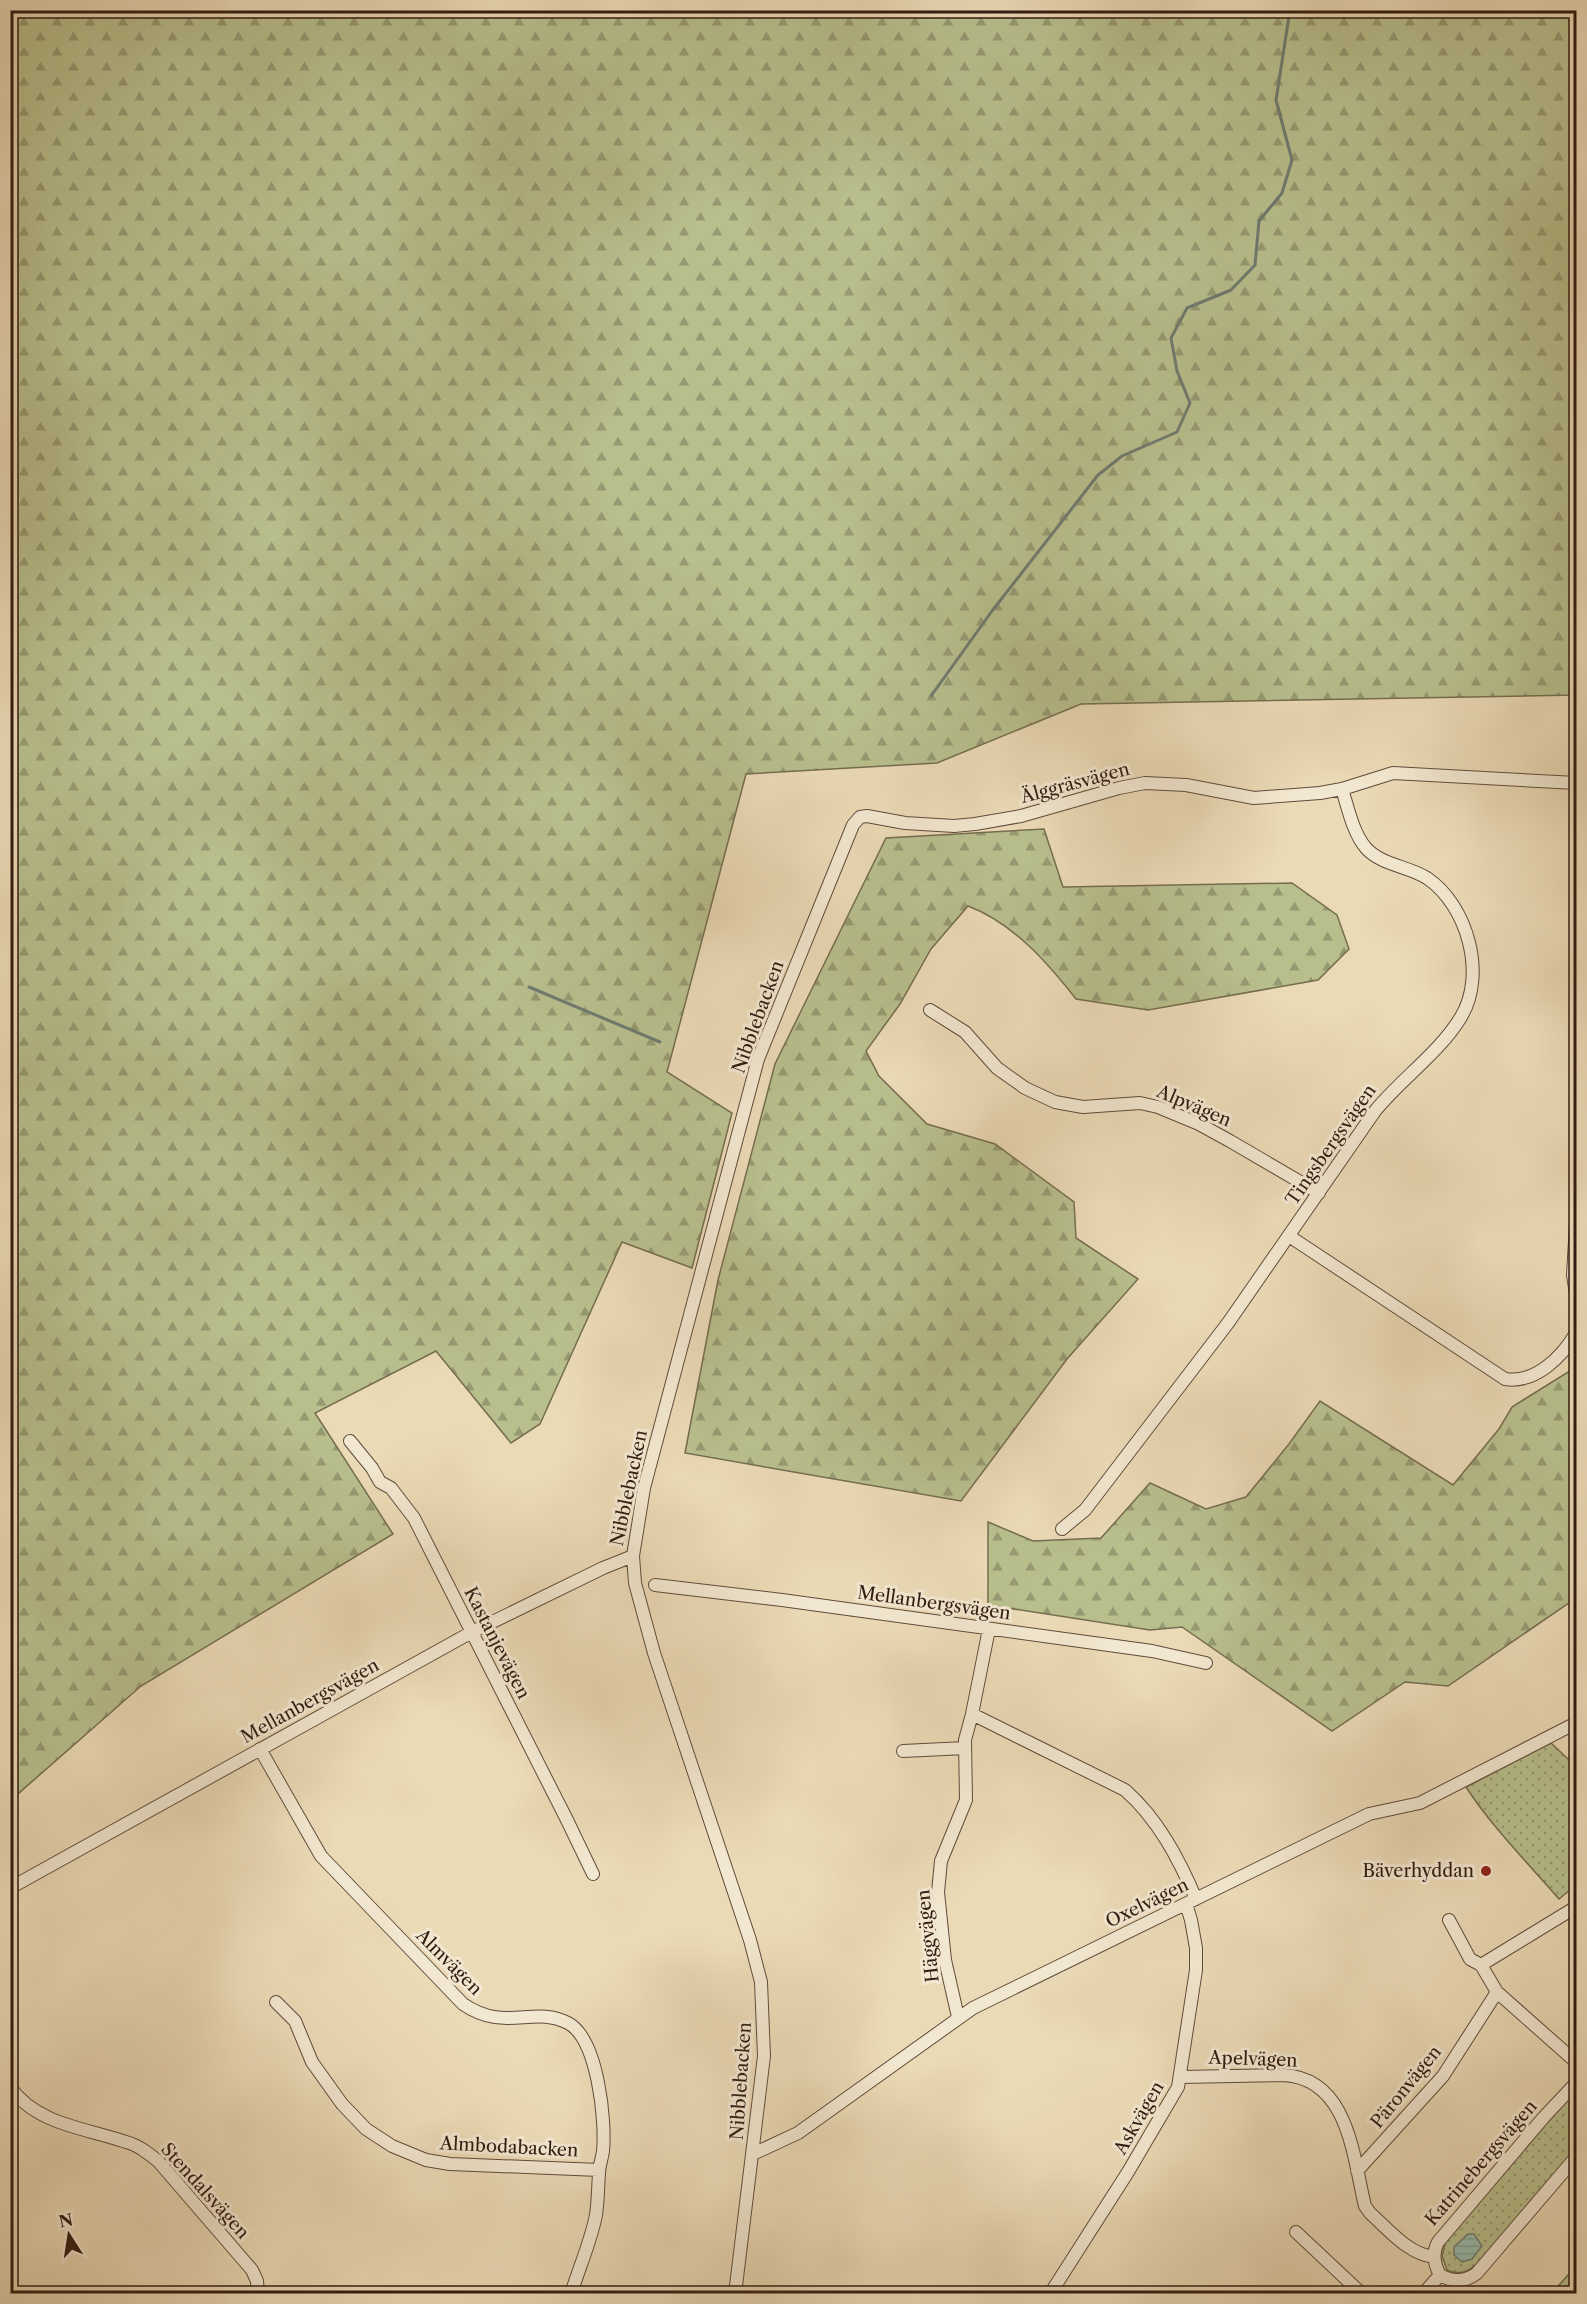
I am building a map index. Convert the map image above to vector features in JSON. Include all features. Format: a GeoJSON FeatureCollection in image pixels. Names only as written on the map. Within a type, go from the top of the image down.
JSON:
{"type":"FeatureCollection","features":[{"type":"Feature","properties":{"kind":"street","name":"Älggräsvägen"},"geometry":{"type":"LineString","coordinates":[[867,816],[905,823],[954,826],[975,824],[1021,816],[1119,788],[1145,783],[1186,785],[1254,798],[1320,793],[1342,789],[1393,773],[1576,783]]}},
{"type":"Feature","properties":{"kind":"street","name":"Tingsbergsvägen"},"geometry":{"type":"LineString","coordinates":[[1062,1529],[1085,1510],[1228,1323],[1381,1103],[1454,1028],[1467,1004],[1472,979],[1468,937],[1451,902],[1427,878],[1376,856],[1367,849],[1355,828],[1342,789]]}},
{"type":"Feature","properties":{"kind":"street","name":"Nibblebacken"},"geometry":{"type":"LineString","coordinates":[[735,2294],[764,2056],[761,1982],[750,1940],[654,1653],[635,1583],[633,1556],[644,1488],[758,1059],[853,825],[860,817],[867,816]]}},
{"type":"Feature","properties":{"kind":"street","name":"Alpvägen"},"geometry":{"type":"LineString","coordinates":[[930,1010],[965,1032],[997,1068],[1025,1088],[1055,1102],[1083,1107],[1140,1103],[1158,1107],[1199,1124],[1318,1193]]}},
{"type":"Feature","properties":{"kind":"street"},"geometry":{"type":"LineString","coordinates":[[1576,1226],[1573,1275],[1576,1294]]}},
{"type":"Feature","properties":{"kind":"street"},"geometry":{"type":"LineString","coordinates":[[1289,1236],[1505,1379],[1521,1380],[1541,1371],[1561,1353],[1576,1333]]}},
{"type":"Feature","properties":{"kind":"street","name":"Kastanjevägen"},"geometry":{"type":"LineString","coordinates":[[350,1441],[372,1468],[380,1482],[391,1488],[414,1518],[593,1874]]}},
{"type":"Feature","properties":{"kind":"street","name":"Mellanbergsvägen"},"geometry":{"type":"LineString","coordinates":[[10,1888],[472,1632],[603,1568],[633,1556]]}},
{"type":"Feature","properties":{"kind":"street","name":"Mellanbergsvägen"},"geometry":{"type":"LineString","coordinates":[[655,1585],[782,1600],[1152,1651],[1206,1663]]}},
{"type":"Feature","properties":{"kind":"street","name":"Häggvägen"},"geometry":{"type":"LineString","coordinates":[[958,2017],[945,1960],[938,1892],[941,1861],[966,1800],[964,1740],[972,1714],[988,1629]]}},
{"type":"Feature","properties":{"kind":"street","name":"Askvägen"},"geometry":{"type":"LineString","coordinates":[[972,1714],[1125,1790],[1140,1803],[1163,1834],[1191,1901],[1196,1970],[1181,2077],[1171,2101],[1050,2294]]}},
{"type":"Feature","properties":{"kind":"street","name":"Oxelvägen"},"geometry":{"type":"LineString","coordinates":[[753,2154],[798,2133],[958,2017],[1369,1814],[1420,1803],[1576,1723]]}},
{"type":"Feature","properties":{"kind":"street"},"geometry":{"type":"LineString","coordinates":[[903,1752],[965,1748]]}},
{"type":"Feature","properties":{"kind":"street","name":"Almvägen"},"geometry":{"type":"LineString","coordinates":[[260,1749],[321,1857],[463,2004],[477,2013],[493,2018],[557,2019],[570,2024],[584,2040],[590,2052],[603,2115],[603,2151],[599,2170],[596,2215],[571,2294]]}},
{"type":"Feature","properties":{"kind":"street"},"geometry":{"type":"LineString","coordinates":[[1481,1965],[1576,1907]]}},
{"type":"Feature","properties":{"kind":"street"},"geometry":{"type":"LineString","coordinates":[[1449,1920],[1470,1959],[1481,1965],[1497,1992],[1576,2062]]}},
{"type":"Feature","properties":{"kind":"street","name":"Päronvägen"},"geometry":{"type":"LineString","coordinates":[[1357,2171],[1443,2076],[1497,1992]]}},
{"type":"Feature","properties":{"kind":"street","name":"Almbodabacken"},"geometry":{"type":"LineString","coordinates":[[276,2002],[295,2021],[312,2062],[342,2104],[366,2129],[392,2146],[426,2160],[450,2164],[599,2170]]}},
{"type":"Feature","properties":{"kind":"street","name":"Apelvägen"},"geometry":{"type":"LineString","coordinates":[[1181,2077],[1284,2075],[1298,2076],[1315,2084],[1339,2112],[1350,2137],[1365,2206],[1412,2250],[1422,2256],[1434,2257]]}},
{"type":"Feature","properties":{"kind":"street","name":"Katrinebergsvägen"},"geometry":{"type":"LineString","coordinates":[[1440,2275],[1434,2257],[1438,2242],[1544,2117],[1576,2083]]}},
{"type":"Feature","properties":{"kind":"street","name":"Stendalsvägen"},"geometry":{"type":"LineString","coordinates":[[10,2086],[28,2104],[56,2122],[126,2141],[158,2161],[252,2270],[257,2281],[258,2294]]}},
{"type":"Feature","properties":{"kind":"street"},"geometry":{"type":"LineString","coordinates":[[1423,2294],[1440,2275],[1457,2280],[1472,2277],[1477,2273],[1576,2157]]}},
{"type":"Feature","properties":{"kind":"street"},"geometry":{"type":"LineString","coordinates":[[1296,2232],[1362,2294]]}},
{"type":"Feature","properties":{"kind":"green space"},"geometry":{"type":"Polygon","coordinates":[[[11,10],[1576,11],[1576,695],[1081,704],[937,763],[746,774],[667,1072],[732,1113],[692,1268],[622,1242],[540,1424],[511,1443],[436,1351],[315,1413],[393,1534],[141,1686],[11,1800],[11,10]]]}},
{"type":"Feature","properties":{"kind":"green space"},"geometry":{"type":"Polygon","coordinates":[[[1044,829],[1063,887],[1292,883],[1337,915],[1349,949],[1318,980],[1148,1010],[1076,999],[1028,945],[1000,922],[968,906],[931,949],[900,1004],[866,1051],[879,1076],[927,1124],[995,1144],[1074,1202],[1076,1238],[1138,1279],[1067,1359],[961,1501],[685,1453],[718,1280],[775,1064],[886,838],[1044,829]]]}},
{"type":"Feature","properties":{"kind":"green space"},"geometry":{"type":"Polygon","coordinates":[[[1576,1367],[1576,1598],[1448,1686],[1405,1682],[1332,1731],[1182,1627],[1150,1630],[988,1605],[988,1522],[1033,1541],[1101,1538],[1150,1483],[1206,1509],[1246,1497],[1320,1401],[1453,1485],[1499,1429],[1512,1407],[1576,1367]]]}},
{"type":"Feature","properties":{"kind":"green space"},"geometry":{"type":"Polygon","coordinates":[[[1551,1743],[1568,1759],[1576,1759],[1576,1885],[1559,1899],[1498,1830],[1466,1787],[1551,1743]]]}},
{"type":"Feature","properties":{"kind":"green space"},"geometry":{"type":"Polygon","coordinates":[[[1576,2092],[1576,2149],[1480,2262],[1459,2273],[1447,2270],[1442,2256],[1446,2240],[1570,2096],[1576,2092]]]}},
{"type":"Feature","properties":{"kind":"green space"},"geometry":{"type":"Polygon","coordinates":[[[1576,2266],[1576,2293],[1552,2293],[1576,2266]]]}},
{"type":"Feature","properties":{"kind":"shaded area"},"geometry":{"type":"Polygon","coordinates":[[[1468,2234],[1474,2234],[1482,2246],[1472,2259],[1462,2262],[1454,2255],[1454,2247],[1468,2234]]]}},
{"type":"Feature","properties":{"kind":"waterway"},"geometry":{"type":"LineString","coordinates":[[931,696],[992,611],[1098,475],[1122,456],[1177,432],[1190,403],[1177,371],[1171,338],[1187,308],[1231,290],[1255,265],[1259,221],[1282,193],[1292,160],[1276,100],[1290,10]]}},
{"type":"Feature","properties":{"kind":"waterway"},"geometry":{"type":"LineString","coordinates":[[529,987],[660,1042]]}},
{"type":"Feature","properties":{"kind":"place","name":"Bäverhyddan"},"geometry":{"type":"Point","coordinates":[1486,1871]}}]}
